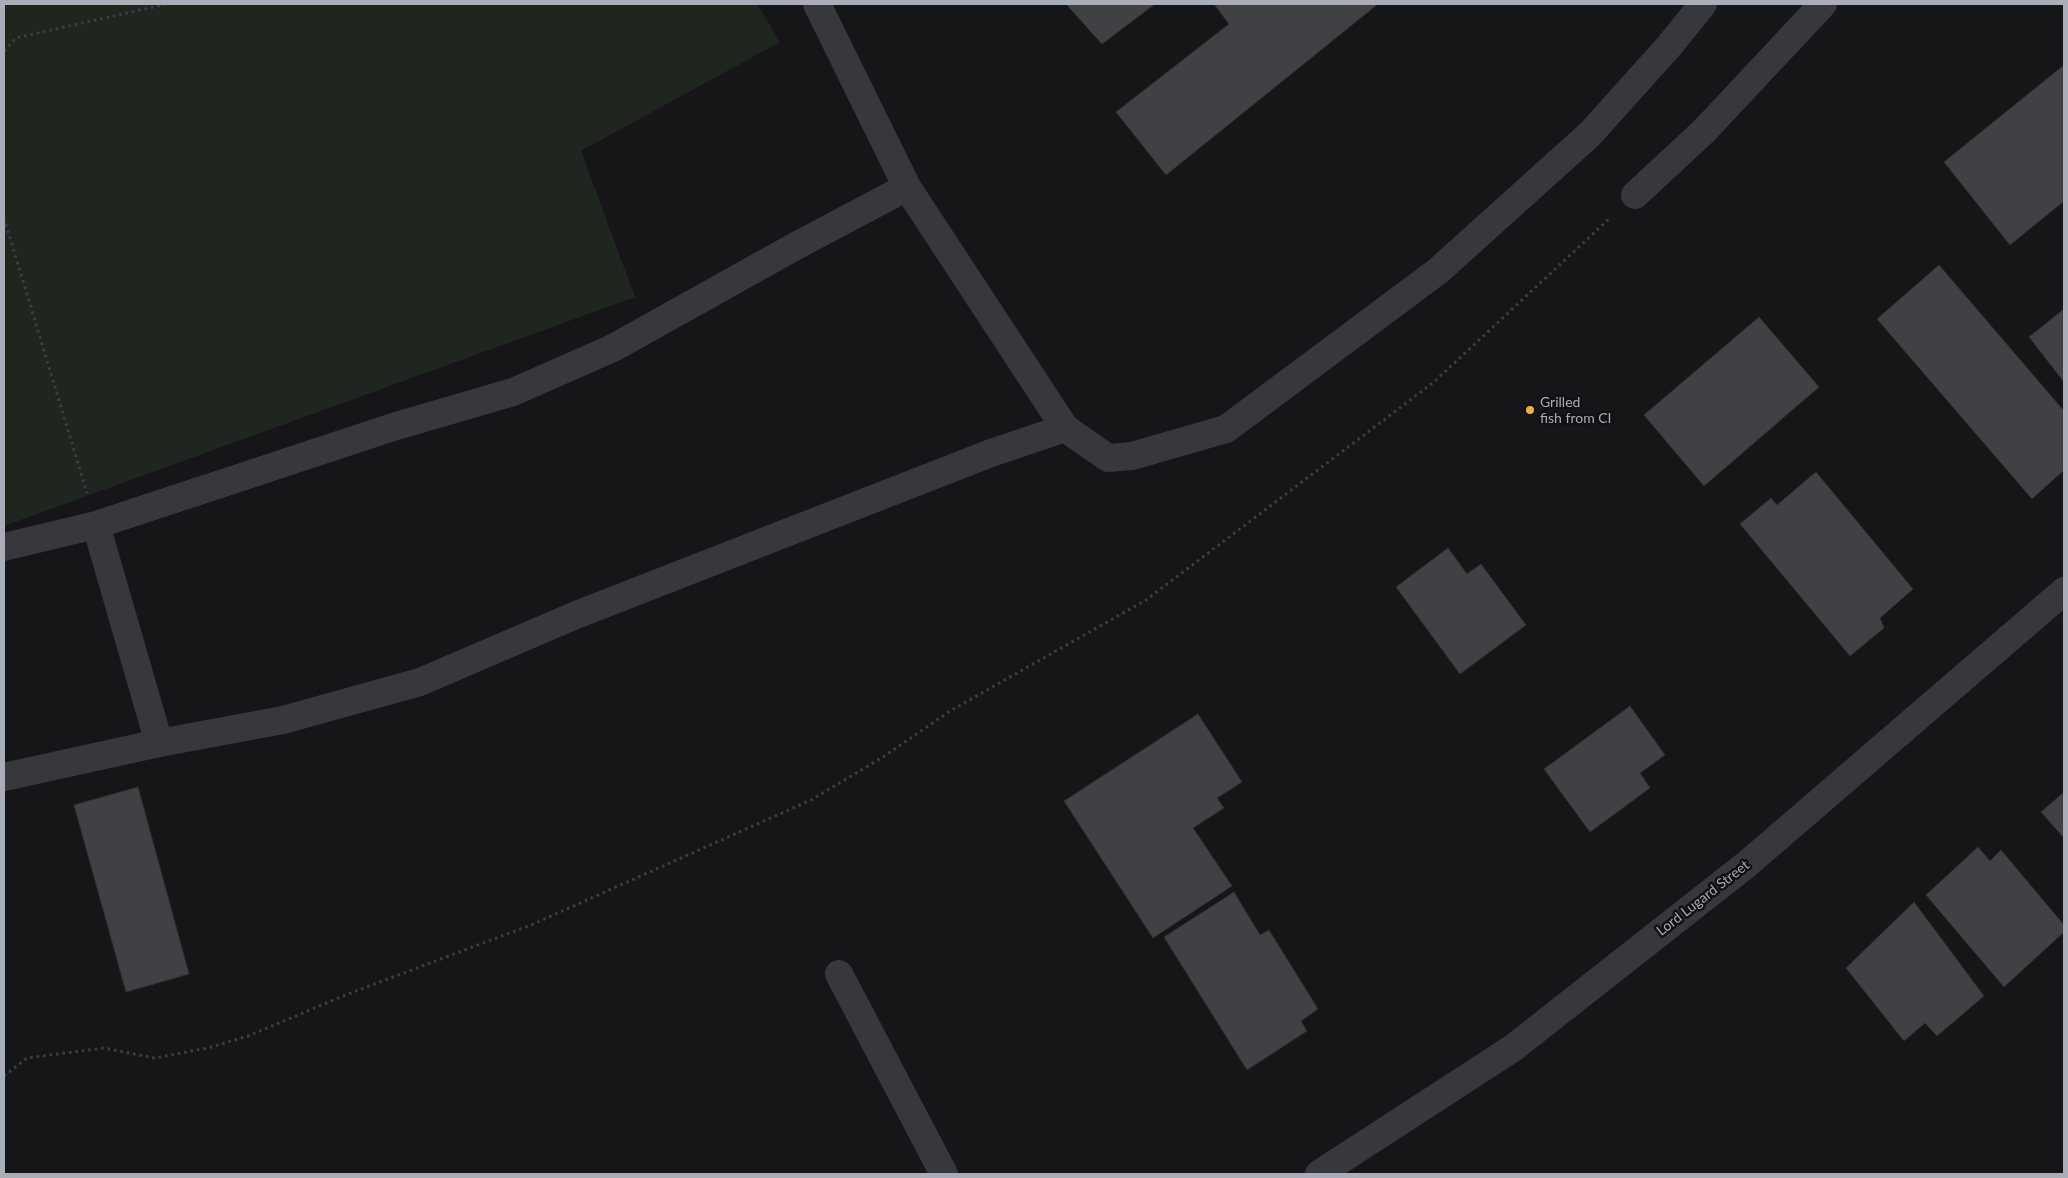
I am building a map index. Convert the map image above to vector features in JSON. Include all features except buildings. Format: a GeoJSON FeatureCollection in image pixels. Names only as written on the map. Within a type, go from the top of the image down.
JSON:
{"type":"FeatureCollection","features":[{"type":"Feature","properties":{"kind":"street"},"geometry":{"type":"LineString","coordinates":[[816,4],[907,187],[1065,428],[1108,458],[1132,456],[1226,429],[1438,271],[1590,134],[1670,45],[1703,4]]}},
{"type":"Feature","properties":{"kind":"street"},"geometry":{"type":"LineString","coordinates":[[1635,195],[1704,130],[1823,4]]}},
{"type":"Feature","properties":{"kind":"street"},"geometry":{"type":"LineString","coordinates":[[4,546],[96,524],[383,430],[514,392],[613,348],[794,247],[907,187]]}},
{"type":"Feature","properties":{"kind":"street"},"geometry":{"type":"LineString","coordinates":[[4,777],[159,743],[283,720],[420,682],[576,615],[991,452],[1065,428]]}},
{"type":"Feature","properties":{"kind":"street"},"geometry":{"type":"LineString","coordinates":[[96,524],[159,743]]}},
{"type":"Feature","properties":{"kind":"street","name":"Lord Lugard Street"},"geometry":{"type":"LineString","coordinates":[[1319,1174],[1513,1048],[1747,864],[2064,591]]}},
{"type":"Feature","properties":{"kind":"street"},"geometry":{"type":"LineString","coordinates":[[839,974],[944,1174]]}},
{"type":"Feature","properties":{"kind":"path"},"geometry":{"type":"LineString","coordinates":[[4,51],[16,38],[167,4]]}},
{"type":"Feature","properties":{"kind":"path"},"geometry":{"type":"LineString","coordinates":[[4,1076],[28,1058],[104,1048],[155,1058],[208,1048],[248,1036],[348,994],[531,926],[811,800],[882,757],[950,711],[1146,600],[1434,382],[1635,195]]}},
{"type":"Feature","properties":{"kind":"path"},"geometry":{"type":"LineString","coordinates":[[4,218],[96,524]]}},
{"type":"Feature","properties":{"kind":"shaded area"},"geometry":{"type":"Polygon","coordinates":[[[4,4],[757,4],[780,42],[581,151],[635,297],[4,526],[4,4]]]}},
{"type":"Feature","properties":{"kind":"place","name":"Grilled fish from CI"},"geometry":{"type":"Point","coordinates":[1530,410]}}]}
